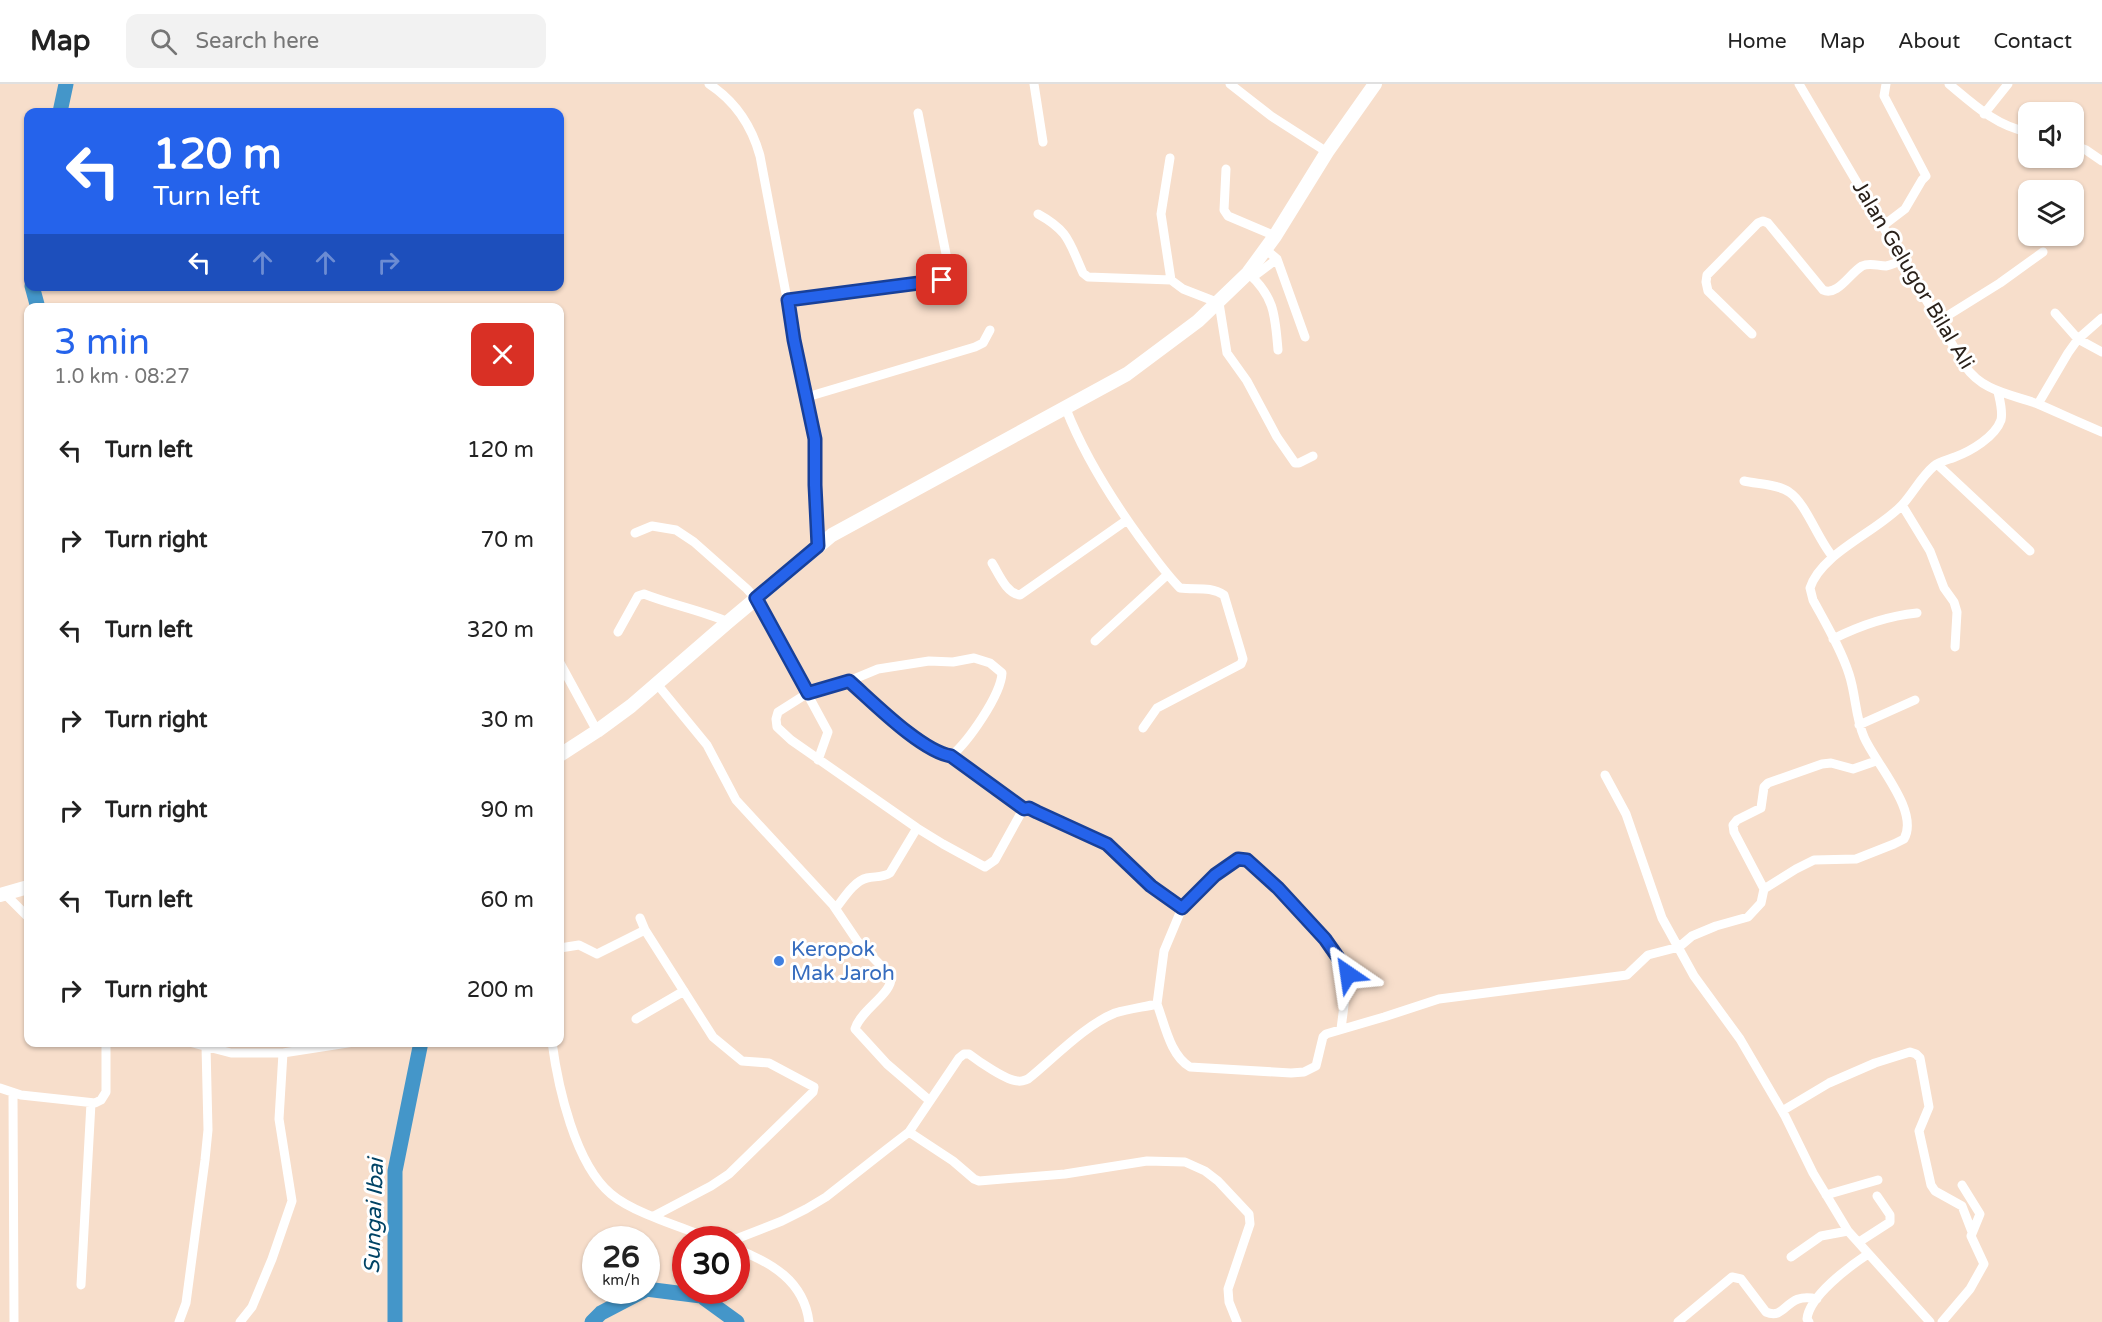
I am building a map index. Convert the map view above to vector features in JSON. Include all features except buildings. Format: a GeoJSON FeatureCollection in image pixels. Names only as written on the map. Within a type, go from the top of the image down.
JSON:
{"type":"FeatureCollection","features":[{"type":"Feature","properties":{"kind":"main road"},"geometry":{"type":"LineString","coordinates":[[564,752],[597,731],[657,684],[818,546],[841,530],[1127,374],[1198,321],[1250,275],[1372,85]]}},
{"type":"Feature","properties":{"kind":"main road"},"geometry":{"type":"LineString","coordinates":[[2,894],[24,888]]}},
{"type":"Feature","properties":{"kind":"street"},"geometry":{"type":"LineString","coordinates":[[709,84],[729,100],[751,129],[755,139],[815,439],[818,546]]}},
{"type":"Feature","properties":{"kind":"street"},"geometry":{"type":"LineString","coordinates":[[1034,84],[1043,142]]}},
{"type":"Feature","properties":{"kind":"street"},"geometry":{"type":"LineString","coordinates":[[1230,84],[1256,105],[1327,152]]}},
{"type":"Feature","properties":{"kind":"street","name":"Jalan Gelugor Bilal Ali"},"geometry":{"type":"LineString","coordinates":[[1799,84],[1886,223],[1969,372],[1980,383],[1998,392],[2041,400],[2102,432]]}},
{"type":"Feature","properties":{"kind":"street"},"geometry":{"type":"LineString","coordinates":[[1886,84],[1884,96],[1926,176],[1905,209],[1886,223]]}},
{"type":"Feature","properties":{"kind":"street"},"geometry":{"type":"LineString","coordinates":[[1949,84],[1984,114],[2018,129]]}},
{"type":"Feature","properties":{"kind":"street"},"geometry":{"type":"LineString","coordinates":[[1984,114],[2008,84]]}},
{"type":"Feature","properties":{"kind":"street"},"geometry":{"type":"LineString","coordinates":[[788,300],[945,278],[948,264],[918,113]]}},
{"type":"Feature","properties":{"kind":"street"},"geometry":{"type":"LineString","coordinates":[[2084,149],[2102,161]]}},
{"type":"Feature","properties":{"kind":"street"},"geometry":{"type":"LineString","coordinates":[[1170,158],[1161,214],[1171,280]]}},
{"type":"Feature","properties":{"kind":"street"},"geometry":{"type":"LineString","coordinates":[[1226,170],[1224,210],[1228,216],[1275,236]]}},
{"type":"Feature","properties":{"kind":"street"},"geometry":{"type":"LineString","coordinates":[[1038,214],[1053,222],[1064,232],[1083,273],[1088,278],[1171,280],[1183,289],[1219,303],[1227,353],[1246,381],[1280,442],[1295,463],[1313,456]]}},
{"type":"Feature","properties":{"kind":"street"},"geometry":{"type":"LineString","coordinates":[[1752,333],[1708,291],[1706,282],[1707,275],[1758,223],[1763,221],[1768,223],[1827,292],[1833,291],[1861,267],[1868,264],[1890,266],[1904,259]]}},
{"type":"Feature","properties":{"kind":"street"},"geometry":{"type":"LineString","coordinates":[[1266,249],[1277,259],[1305,337]]}},
{"type":"Feature","properties":{"kind":"street"},"geometry":{"type":"LineString","coordinates":[[1941,320],[2000,283],[2043,252]]}},
{"type":"Feature","properties":{"kind":"street"},"geometry":{"type":"LineString","coordinates":[[1277,259],[1250,275],[1269,295],[1275,316],[1278,350]]}},
{"type":"Feature","properties":{"kind":"street"},"geometry":{"type":"LineString","coordinates":[[2055,313],[2078,339],[2102,352]]}},
{"type":"Feature","properties":{"kind":"street"},"geometry":{"type":"LineString","coordinates":[[2041,400],[2078,339],[2102,318]]}},
{"type":"Feature","properties":{"kind":"street"},"geometry":{"type":"LineString","coordinates":[[807,397],[975,347],[983,343],[990,330]]}},
{"type":"Feature","properties":{"kind":"street"},"geometry":{"type":"LineString","coordinates":[[1764,889],[1814,860],[1856,859],[1904,839],[1908,826],[1898,791],[1876,761],[1860,725],[1851,679],[1813,600],[1810,588],[1818,573],[1833,557],[1848,544],[1876,527],[1902,505],[1937,464],[1955,458],[1975,446],[1997,427],[2002,411],[1998,392]]}},
{"type":"Feature","properties":{"kind":"street"},"geometry":{"type":"LineString","coordinates":[[1066,409],[1083,447],[1127,520],[1167,575],[1180,588],[1209,589],[1224,595],[1243,659],[1241,664],[1157,708],[1143,728]]}},
{"type":"Feature","properties":{"kind":"street"},"geometry":{"type":"LineString","coordinates":[[1937,464],[2030,551]]}},
{"type":"Feature","properties":{"kind":"street"},"geometry":{"type":"LineString","coordinates":[[1744,481],[1790,492],[1833,557]]}},
{"type":"Feature","properties":{"kind":"street"},"geometry":{"type":"LineString","coordinates":[[1902,505],[1930,551],[1944,588],[1954,602],[1957,612],[1956,647]]}},
{"type":"Feature","properties":{"kind":"street"},"geometry":{"type":"LineString","coordinates":[[992,563],[1013,594],[1020,595],[1127,520]]}},
{"type":"Feature","properties":{"kind":"street"},"geometry":{"type":"LineString","coordinates":[[635,533],[652,526],[664,526],[685,534],[756,598],[828,732],[818,760]]}},
{"type":"Feature","properties":{"kind":"street"},"geometry":{"type":"LineString","coordinates":[[1095,641],[1167,575]]}},
{"type":"Feature","properties":{"kind":"street"},"geometry":{"type":"LineString","coordinates":[[618,632],[638,596],[644,594],[673,606],[702,612],[728,622]]}},
{"type":"Feature","properties":{"kind":"street"},"geometry":{"type":"LineString","coordinates":[[1833,639],[1887,617],[1917,613]]}},
{"type":"Feature","properties":{"kind":"street"},"geometry":{"type":"LineString","coordinates":[[951,756],[978,724],[1002,681],[1002,673],[990,663],[974,658],[953,662],[928,661],[878,669],[849,681],[808,693],[778,712],[776,719],[777,727],[784,734],[818,760],[917,828],[985,867],[995,860],[1024,809]]}},
{"type":"Feature","properties":{"kind":"street"},"geometry":{"type":"LineString","coordinates":[[564,670],[597,731]]}},
{"type":"Feature","properties":{"kind":"street"},"geometry":{"type":"LineString","coordinates":[[849,681],[908,734],[944,755],[951,756],[1024,809],[1029,808],[1107,844],[1151,886],[1182,908]]}},
{"type":"Feature","properties":{"kind":"street"},"geometry":{"type":"LineString","coordinates":[[657,684],[713,753],[736,801],[836,908],[858,942],[891,976],[891,986],[860,1018],[855,1029],[886,1064],[930,1101]]}},
{"type":"Feature","properties":{"kind":"street"},"geometry":{"type":"LineString","coordinates":[[1860,725],[1915,700]]}},
{"type":"Feature","properties":{"kind":"street"},"geometry":{"type":"LineString","coordinates":[[1341,1029],[1348,974],[1346,969],[1325,939],[1278,888],[1247,860],[1238,859],[1215,875],[1182,908],[1164,951],[1157,1004],[1175,1052],[1190,1067],[1201,1069],[1304,1072],[1316,1065],[1323,1037],[1326,1034],[1439,999],[1627,975],[1648,955],[1679,947],[1702,931],[1748,917],[1761,903],[1764,889],[1734,832],[1733,825],[1737,820],[1761,808],[1764,787],[1768,783],[1822,764],[1831,763],[1853,769],[1876,761]]}},
{"type":"Feature","properties":{"kind":"street"},"geometry":{"type":"LineString","coordinates":[[1605,775],[1626,814],[1662,918],[1694,976],[1740,1039],[1782,1112],[1808,1164],[1848,1231],[1930,1322]]}},
{"type":"Feature","properties":{"kind":"street"},"geometry":{"type":"LineString","coordinates":[[836,908],[864,879],[890,873],[917,828]]}},
{"type":"Feature","properties":{"kind":"street"},"geometry":{"type":"LineString","coordinates":[[2,894],[24,913]]}},
{"type":"Feature","properties":{"kind":"street"},"geometry":{"type":"LineString","coordinates":[[639,918],[713,1037],[738,1058],[749,1063],[760,1061],[769,1063],[813,1085],[813,1092],[729,1174],[654,1216]]}},
{"type":"Feature","properties":{"kind":"street"},"geometry":{"type":"LineString","coordinates":[[564,947],[579,945],[597,954],[645,930]]}},
{"type":"Feature","properties":{"kind":"street"},"geometry":{"type":"LineString","coordinates":[[636,1019],[684,991]]}},
{"type":"Feature","properties":{"kind":"street"},"geometry":{"type":"LineString","coordinates":[[750,1234],[782,1221],[826,1197],[909,1132],[964,1054],[969,1054],[1017,1082],[1022,1081],[1104,1020],[1115,1014],[1157,1004]]}},
{"type":"Feature","properties":{"kind":"street"},"geometry":{"type":"LineString","coordinates":[[0,1088],[14,1093],[91,1103],[99,1102],[106,1092],[106,1047]]}},
{"type":"Feature","properties":{"kind":"street"},"geometry":{"type":"LineString","coordinates":[[179,1322],[186,1303],[206,1160],[208,1130],[206,1047]]}},
{"type":"Feature","properties":{"kind":"street"},"geometry":{"type":"LineString","coordinates":[[210,1047],[231,1053],[283,1053],[322,1047]]}},
{"type":"Feature","properties":{"kind":"street"},"geometry":{"type":"LineString","coordinates":[[553,1047],[568,1116],[594,1173],[610,1194],[633,1208],[679,1226]]}},
{"type":"Feature","properties":{"kind":"street"},"geometry":{"type":"LineString","coordinates":[[1782,1112],[1829,1083],[1875,1063],[1910,1052],[1920,1058],[1929,1107],[1919,1131],[1931,1185],[1935,1191],[1962,1206],[1973,1240],[1982,1258],[1983,1269],[1942,1322]]}},
{"type":"Feature","properties":{"kind":"street"},"geometry":{"type":"LineString","coordinates":[[240,1322],[252,1307],[292,1201],[279,1119],[283,1053]]}},
{"type":"Feature","properties":{"kind":"street"},"geometry":{"type":"LineString","coordinates":[[14,1093],[14,1322]]}},
{"type":"Feature","properties":{"kind":"street"},"geometry":{"type":"LineString","coordinates":[[81,1285],[91,1103]]}},
{"type":"Feature","properties":{"kind":"street"},"geometry":{"type":"LineString","coordinates":[[909,1132],[979,1181],[1065,1174],[1147,1161],[1185,1162],[1205,1171],[1218,1181],[1249,1214],[1250,1224],[1228,1289],[1229,1302],[1237,1322]]}},
{"type":"Feature","properties":{"kind":"street"},"geometry":{"type":"LineString","coordinates":[[1826,1195],[1878,1180]]}},
{"type":"Feature","properties":{"kind":"street"},"geometry":{"type":"LineString","coordinates":[[1962,1185],[1980,1214],[1972,1232]]}},
{"type":"Feature","properties":{"kind":"street"},"geometry":{"type":"LineString","coordinates":[[1859,1242],[1890,1222],[1890,1215],[1877,1196]]}},
{"type":"Feature","properties":{"kind":"street"},"geometry":{"type":"LineString","coordinates":[[1791,1257],[1821,1236],[1848,1231]]}},
{"type":"Feature","properties":{"kind":"street"},"geometry":{"type":"LineString","coordinates":[[1809,1322],[1808,1311],[1816,1299],[1849,1267],[1868,1254]]}},
{"type":"Feature","properties":{"kind":"street"},"geometry":{"type":"LineString","coordinates":[[750,1255],[765,1261],[795,1285],[801,1295],[808,1322]]}},
{"type":"Feature","properties":{"kind":"street"},"geometry":{"type":"LineString","coordinates":[[1678,1322],[1732,1277],[1741,1279],[1772,1318],[1795,1299],[1804,1296],[1816,1299]]}},
{"type":"Feature","properties":{"kind":"waterway","name":"Sungai Ibai"},"geometry":{"type":"LineString","coordinates":[[61,108],[66,84]]}},
{"type":"Feature","properties":{"kind":"waterway","name":"Sungai Ibai"},"geometry":{"type":"LineString","coordinates":[[33,291],[37,303]]}},
{"type":"Feature","properties":{"kind":"waterway","name":"Sungai Ibai"},"geometry":{"type":"LineString","coordinates":[[395,1322],[395,1171],[420,1047]]}},
{"type":"Feature","properties":{"kind":"waterway","name":"Sungai Ibai"},"geometry":{"type":"LineString","coordinates":[[660,1291],[701,1296],[737,1322]]}},
{"type":"Feature","properties":{"kind":"waterway","name":"Sungai Ibai"},"geometry":{"type":"LineString","coordinates":[[592,1322],[601,1313],[618,1304]]}},
{"type":"Feature","properties":{"kind":"place","name":"Keropok Mak Jaroh"},"geometry":{"type":"Point","coordinates":[779,961]}},
{"type":"Feature","properties":{"kind":"route"},"geometry":{"type":"LineString","coordinates":[[942,280],[788,300],[815,439],[818,546],[756,598],[808,693],[849,681],[908,734],[944,755],[951,756],[1024,809],[1029,808],[1107,844],[1151,886],[1182,908],[1215,875],[1238,859],[1247,860],[1278,888],[1325,939],[1348,974]]}}]}
